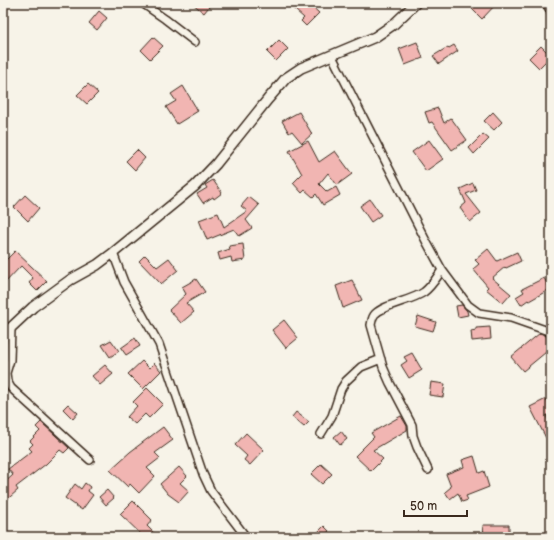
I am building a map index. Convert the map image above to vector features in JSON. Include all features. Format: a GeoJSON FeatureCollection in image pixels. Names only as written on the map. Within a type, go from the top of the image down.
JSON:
{"type":"FeatureCollection","features":[{"type":"Feature","properties":{"kind":"street"},"geometry":{"type":"LineString","coordinates":[[142,3],[195,42]]}},
{"type":"Feature","properties":{"kind":"street"},"geometry":{"type":"LineString","coordinates":[[546,3],[551,12]]}},
{"type":"Feature","properties":{"kind":"street"},"geometry":{"type":"LineString","coordinates":[[3,335],[33,308],[64,285],[113,253],[195,186],[216,164],[286,78],[302,68],[374,37],[394,24],[413,4]]}},
{"type":"Feature","properties":{"kind":"street"},"geometry":{"type":"LineString","coordinates":[[332,56],[426,241],[442,270],[468,305],[479,313],[511,318],[551,332]]}},
{"type":"Feature","properties":{"kind":"street"},"geometry":{"type":"LineString","coordinates":[[113,253],[124,282],[159,344],[203,474],[211,491],[246,537]]}},
{"type":"Feature","properties":{"kind":"street"},"geometry":{"type":"LineString","coordinates":[[428,470],[417,447],[412,425],[380,359],[371,325],[375,314],[424,292],[442,270]]}},
{"type":"Feature","properties":{"kind":"street"},"geometry":{"type":"LineString","coordinates":[[10,329],[10,360],[6,373],[7,381],[11,388],[90,460]]}},
{"type":"Feature","properties":{"kind":"street"},"geometry":{"type":"LineString","coordinates":[[321,434],[332,416],[341,389],[346,381],[361,367],[380,359]]}},
{"type":"Feature","properties":{"kind":"building"},"geometry":{"type":"Polygon","coordinates":[[[192,3],[212,3],[204,13],[192,3]]]}},
{"type":"Feature","properties":{"kind":"building"},"geometry":{"type":"Polygon","coordinates":[[[287,3],[308,3],[319,13],[306,26],[301,21],[304,18],[287,3]]]}},
{"type":"Feature","properties":{"kind":"building"},"geometry":{"type":"Polygon","coordinates":[[[477,3],[497,3],[482,19],[472,9],[477,3]]]}},
{"type":"Feature","properties":{"kind":"building"},"geometry":{"type":"Polygon","coordinates":[[[99,11],[107,18],[97,30],[89,23],[99,11]]]}},
{"type":"Feature","properties":{"kind":"building"},"geometry":{"type":"Polygon","coordinates":[[[153,37],[163,46],[150,59],[141,50],[153,37]]]}},
{"type":"Feature","properties":{"kind":"building"},"geometry":{"type":"Polygon","coordinates":[[[279,40],[288,49],[276,61],[267,52],[279,40]]]}},
{"type":"Feature","properties":{"kind":"building"},"geometry":{"type":"Polygon","coordinates":[[[417,42],[423,58],[405,65],[399,49],[417,42]]]}},
{"type":"Feature","properties":{"kind":"building"},"geometry":{"type":"Polygon","coordinates":[[[454,45],[458,51],[439,64],[433,56],[454,45]]]}},
{"type":"Feature","properties":{"kind":"building"},"geometry":{"type":"Polygon","coordinates":[[[541,46],[551,56],[539,68],[529,58],[541,46]]]}},
{"type":"Feature","properties":{"kind":"building"},"geometry":{"type":"Polygon","coordinates":[[[88,84],[98,93],[87,104],[77,95],[88,84]]]}},
{"type":"Feature","properties":{"kind":"building"},"geometry":{"type":"Polygon","coordinates":[[[183,86],[198,111],[177,124],[166,107],[176,101],[171,94],[183,86]]]}},
{"type":"Feature","properties":{"kind":"building"},"geometry":{"type":"Polygon","coordinates":[[[438,108],[444,123],[451,118],[467,140],[452,150],[432,122],[429,123],[425,112],[438,108]]]}},
{"type":"Feature","properties":{"kind":"building"},"geometry":{"type":"Polygon","coordinates":[[[299,112],[312,134],[302,143],[292,131],[289,133],[282,121],[299,112]]]}},
{"type":"Feature","properties":{"kind":"building"},"geometry":{"type":"Polygon","coordinates":[[[493,112],[502,122],[494,130],[484,121],[493,112]]]}},
{"type":"Feature","properties":{"kind":"building"},"geometry":{"type":"Polygon","coordinates":[[[483,134],[489,139],[474,154],[469,148],[483,134]]]}},
{"type":"Feature","properties":{"kind":"building"},"geometry":{"type":"Polygon","coordinates":[[[429,140],[443,159],[426,171],[412,152],[429,140]]]}},
{"type":"Feature","properties":{"kind":"building"},"geometry":{"type":"Polygon","coordinates":[[[308,141],[319,162],[335,151],[352,174],[337,185],[328,173],[319,184],[327,192],[336,187],[340,195],[323,205],[316,194],[313,197],[305,190],[302,193],[293,183],[302,174],[289,151],[308,141]]]}},
{"type":"Feature","properties":{"kind":"building"},"geometry":{"type":"Polygon","coordinates":[[[137,150],[145,158],[135,170],[126,161],[137,150]]]}},
{"type":"Feature","properties":{"kind":"building"},"geometry":{"type":"Polygon","coordinates":[[[213,180],[222,193],[214,199],[213,197],[203,203],[197,194],[207,188],[205,185],[213,180]]]}},
{"type":"Feature","properties":{"kind":"building"},"geometry":{"type":"Polygon","coordinates":[[[473,183],[476,190],[466,194],[481,213],[470,222],[460,208],[466,203],[460,189],[473,183]]]}},
{"type":"Feature","properties":{"kind":"building"},"geometry":{"type":"Polygon","coordinates":[[[25,195],[39,208],[28,221],[14,207],[25,195]]]}},
{"type":"Feature","properties":{"kind":"building"},"geometry":{"type":"Polygon","coordinates":[[[249,197],[259,205],[246,220],[252,228],[239,236],[234,229],[207,240],[199,220],[218,213],[224,227],[247,211],[241,206],[249,197]]]}},
{"type":"Feature","properties":{"kind":"building"},"geometry":{"type":"Polygon","coordinates":[[[370,199],[381,215],[371,222],[360,206],[370,199]]]}},
{"type":"Feature","properties":{"kind":"building"},"geometry":{"type":"Polygon","coordinates":[[[243,244],[245,260],[232,262],[231,257],[220,260],[218,253],[230,249],[229,246],[243,244]]]}},
{"type":"Feature","properties":{"kind":"building"},"geometry":{"type":"Polygon","coordinates":[[[488,249],[497,261],[517,252],[521,261],[506,268],[505,267],[492,278],[511,294],[503,303],[486,289],[488,287],[473,269],[479,264],[475,260],[488,249]]]}},
{"type":"Feature","properties":{"kind":"building"},"geometry":{"type":"Polygon","coordinates":[[[15,251],[47,281],[37,291],[29,283],[33,278],[21,266],[3,285],[3,263],[15,251]]]}},
{"type":"Feature","properties":{"kind":"building"},"geometry":{"type":"Polygon","coordinates":[[[145,255],[157,267],[169,258],[178,270],[161,284],[139,261],[145,255]]]}},
{"type":"Feature","properties":{"kind":"building"},"geometry":{"type":"Polygon","coordinates":[[[544,278],[550,289],[521,305],[516,297],[524,292],[522,289],[544,278]]]}},
{"type":"Feature","properties":{"kind":"building"},"geometry":{"type":"Polygon","coordinates":[[[196,279],[205,292],[186,303],[194,312],[181,323],[169,310],[186,294],[182,287],[196,279]]]}},
{"type":"Feature","properties":{"kind":"building"},"geometry":{"type":"Polygon","coordinates":[[[352,280],[362,300],[343,308],[336,286],[352,280]]]}},
{"type":"Feature","properties":{"kind":"building"},"geometry":{"type":"Polygon","coordinates":[[[462,305],[467,311],[468,315],[458,317],[456,306],[462,305]]]}},
{"type":"Feature","properties":{"kind":"building"},"geometry":{"type":"Polygon","coordinates":[[[418,316],[436,322],[433,331],[415,326],[418,316]]]}},
{"type":"Feature","properties":{"kind":"building"},"geometry":{"type":"Polygon","coordinates":[[[284,320],[298,338],[286,348],[272,330],[284,320]]]}},
{"type":"Feature","properties":{"kind":"building"},"geometry":{"type":"Polygon","coordinates":[[[490,327],[491,339],[472,341],[471,331],[476,330],[476,328],[490,327]]]}},
{"type":"Feature","properties":{"kind":"building"},"geometry":{"type":"Polygon","coordinates":[[[540,333],[545,335],[551,342],[551,348],[523,371],[511,357],[540,333]]]}},
{"type":"Feature","properties":{"kind":"building"},"geometry":{"type":"Polygon","coordinates":[[[135,338],[140,346],[126,355],[121,348],[135,338]]]}},
{"type":"Feature","properties":{"kind":"building"},"geometry":{"type":"Polygon","coordinates":[[[111,340],[119,351],[110,357],[102,345],[111,340]]]}},
{"type":"Feature","properties":{"kind":"building"},"geometry":{"type":"Polygon","coordinates":[[[412,353],[422,370],[409,378],[401,365],[407,361],[404,357],[412,353]]]}},
{"type":"Feature","properties":{"kind":"building"},"geometry":{"type":"Polygon","coordinates":[[[142,361],[149,368],[154,363],[161,371],[143,389],[128,374],[142,361]]]}},
{"type":"Feature","properties":{"kind":"building"},"geometry":{"type":"Polygon","coordinates":[[[105,365],[113,374],[100,385],[92,376],[105,365]]]}},
{"type":"Feature","properties":{"kind":"building"},"geometry":{"type":"Polygon","coordinates":[[[431,382],[445,384],[443,397],[429,395],[431,382]]]}},
{"type":"Feature","properties":{"kind":"building"},"geometry":{"type":"Polygon","coordinates":[[[147,388],[163,404],[149,418],[145,414],[135,424],[127,417],[137,406],[133,402],[147,388]]]}},
{"type":"Feature","properties":{"kind":"building"},"geometry":{"type":"Polygon","coordinates":[[[546,399],[551,407],[551,413],[546,416],[551,426],[551,436],[546,438],[530,407],[546,399]]]}},
{"type":"Feature","properties":{"kind":"building"},"geometry":{"type":"Polygon","coordinates":[[[68,404],[78,413],[73,419],[63,409],[68,404]]]}},
{"type":"Feature","properties":{"kind":"building"},"geometry":{"type":"Polygon","coordinates":[[[296,412],[309,422],[304,427],[292,417],[296,412]]]}},
{"type":"Feature","properties":{"kind":"building"},"geometry":{"type":"Polygon","coordinates":[[[401,416],[407,426],[407,430],[373,450],[383,459],[371,471],[355,456],[374,437],[371,433],[401,416]]]}},
{"type":"Feature","properties":{"kind":"building"},"geometry":{"type":"Polygon","coordinates":[[[41,422],[69,448],[64,453],[60,450],[46,464],[16,487],[18,490],[3,503],[3,484],[13,475],[8,469],[32,451],[29,448],[33,444],[30,441],[40,431],[36,427],[41,422]]]}},
{"type":"Feature","properties":{"kind":"building"},"geometry":{"type":"Polygon","coordinates":[[[163,427],[173,440],[155,453],[160,458],[147,468],[155,476],[139,493],[130,484],[128,487],[110,470],[130,452],[163,427]]]}},
{"type":"Feature","properties":{"kind":"building"},"geometry":{"type":"Polygon","coordinates":[[[341,431],[347,439],[340,445],[334,437],[341,431]]]}},
{"type":"Feature","properties":{"kind":"building"},"geometry":{"type":"Polygon","coordinates":[[[246,433],[264,450],[250,465],[244,460],[247,456],[235,445],[246,433]]]}},
{"type":"Feature","properties":{"kind":"building"},"geometry":{"type":"Polygon","coordinates":[[[474,456],[479,473],[484,471],[489,487],[466,496],[468,500],[462,502],[458,493],[450,499],[445,492],[451,487],[446,474],[464,467],[462,460],[474,456]]]}},
{"type":"Feature","properties":{"kind":"building"},"geometry":{"type":"Polygon","coordinates":[[[321,464],[332,474],[322,484],[311,474],[321,464]]]}},
{"type":"Feature","properties":{"kind":"building"},"geometry":{"type":"Polygon","coordinates":[[[179,467],[187,476],[180,483],[189,491],[179,502],[168,494],[160,484],[179,467]]]}},
{"type":"Feature","properties":{"kind":"building"},"geometry":{"type":"Polygon","coordinates":[[[85,483],[90,487],[88,491],[93,495],[82,510],[65,498],[75,484],[81,489],[85,483]]]}},
{"type":"Feature","properties":{"kind":"building"},"geometry":{"type":"Polygon","coordinates":[[[107,490],[114,498],[106,505],[99,497],[107,490]]]}},
{"type":"Feature","properties":{"kind":"building"},"geometry":{"type":"Polygon","coordinates":[[[133,501],[152,520],[147,526],[158,537],[144,537],[120,514],[133,501]]]}},
{"type":"Feature","properties":{"kind":"building"},"geometry":{"type":"Polygon","coordinates":[[[483,525],[509,525],[509,537],[484,537],[483,525]]]}},
{"type":"Feature","properties":{"kind":"building"},"geometry":{"type":"Polygon","coordinates":[[[324,526],[329,531],[323,537],[313,537],[324,526]]]}}]}
